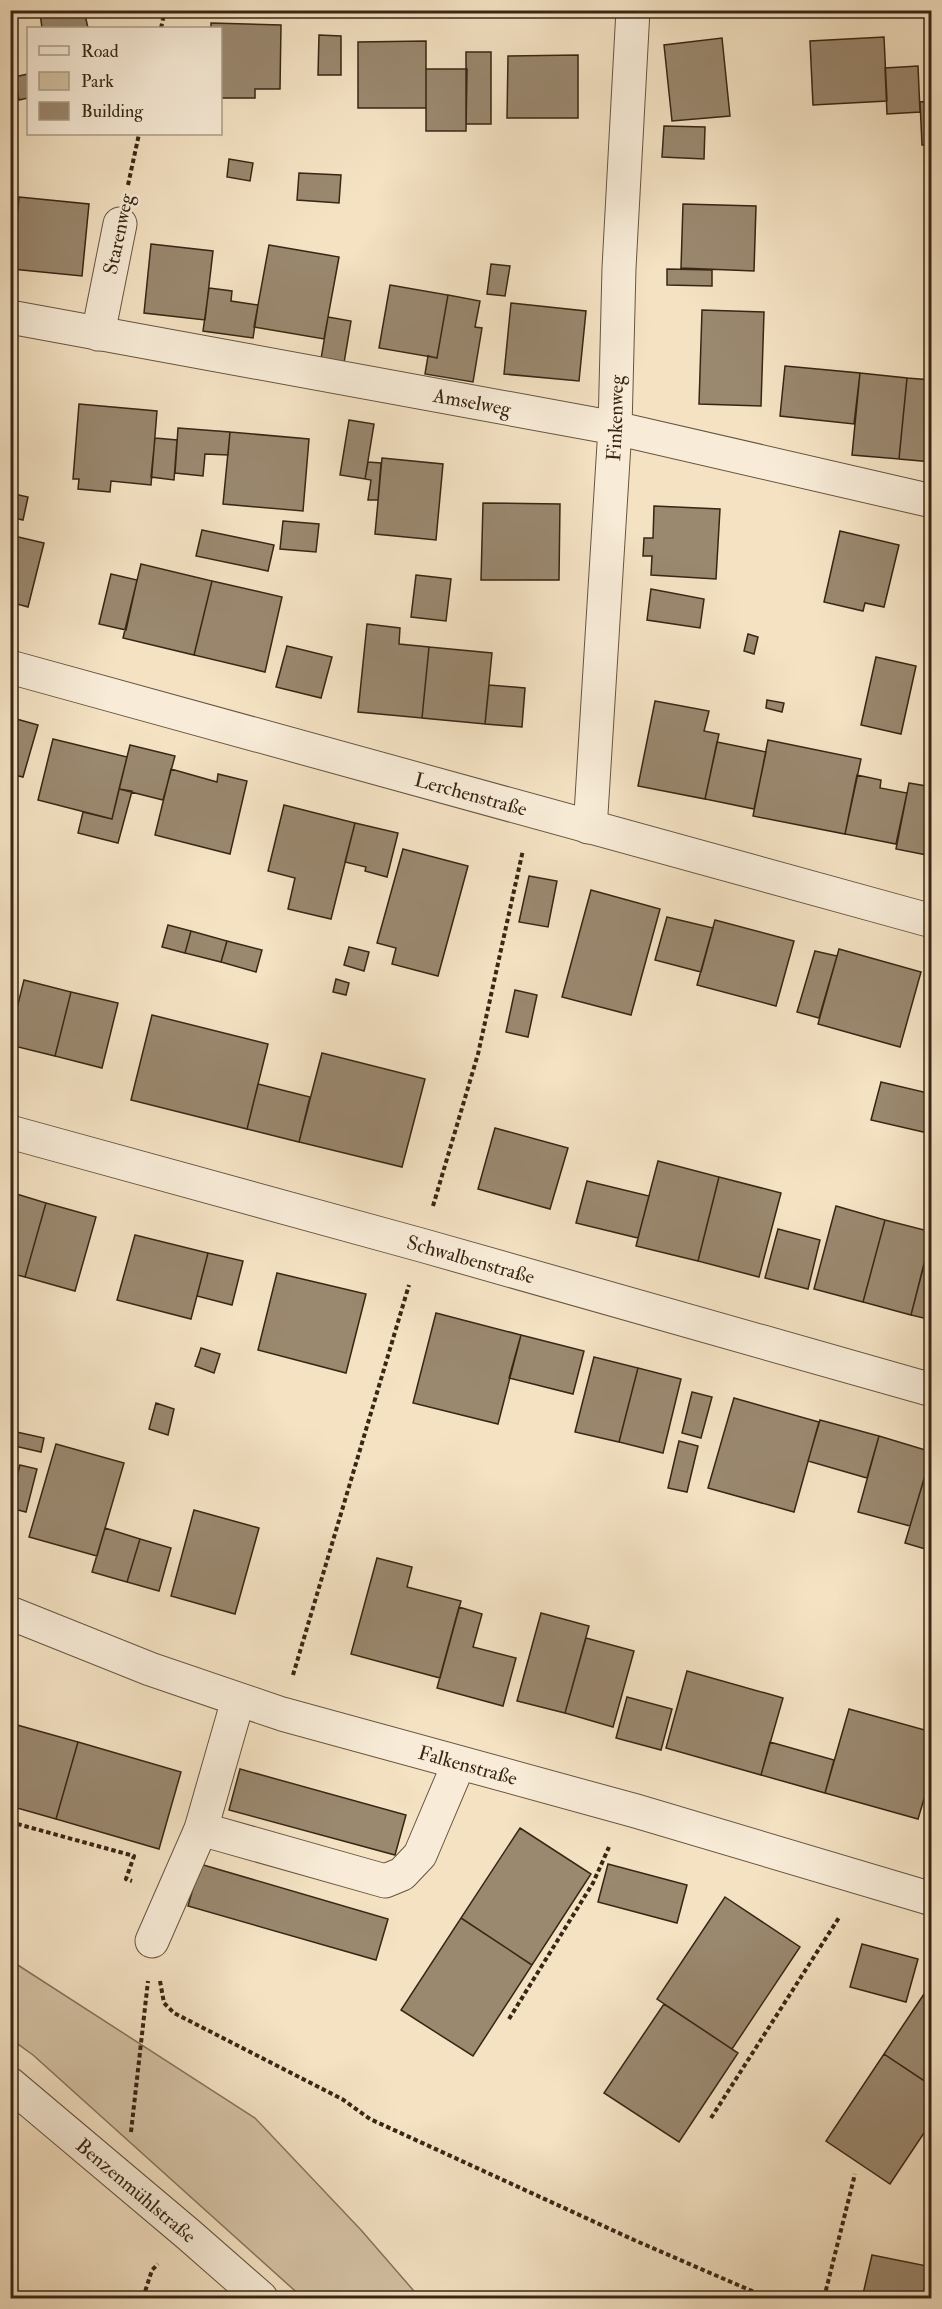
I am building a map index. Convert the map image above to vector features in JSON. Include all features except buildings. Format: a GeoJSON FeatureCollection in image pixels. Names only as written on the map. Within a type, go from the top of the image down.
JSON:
{"type":"FeatureCollection","features":[{"type":"Feature","properties":{"kind":"street","name":"Finkenweg"},"geometry":{"type":"LineString","coordinates":[[588,827],[591,814],[615,428],[619,268],[633,10]]}},
{"type":"Feature","properties":{"kind":"street","name":"Starenweg"},"geometry":{"type":"LineString","coordinates":[[98,334],[120,224]]}},
{"type":"Feature","properties":{"kind":"street","name":"Amselweg"},"geometry":{"type":"LineString","coordinates":[[10,317],[615,428],[932,501]]}},
{"type":"Feature","properties":{"kind":"street","name":"Lerchenstraße"},"geometry":{"type":"LineString","coordinates":[[10,667],[932,921]]}},
{"type":"Feature","properties":{"kind":"street","name":"Schwalbenstraße"},"geometry":{"type":"LineString","coordinates":[[10,1132],[432,1248],[932,1390]]}},
{"type":"Feature","properties":{"kind":"street","name":"Falkenstraße"},"geometry":{"type":"LineString","coordinates":[[10,1613],[150,1669],[238,1700],[636,1811],[932,1899]]}},
{"type":"Feature","properties":{"kind":"street"},"geometry":{"type":"LineString","coordinates":[[152,1941],[201,1829],[238,1700]]}},
{"type":"Feature","properties":{"kind":"street"},"geometry":{"type":"LineString","coordinates":[[201,1829],[385,1881],[402,1874],[420,1855],[459,1763]]}},
{"type":"Feature","properties":{"kind":"street","name":"Benzenmühlstraße"},"geometry":{"type":"LineString","coordinates":[[10,2084],[261,2298]]}},
{"type":"Feature","properties":{"kind":"path"},"geometry":{"type":"LineString","coordinates":[[161,27],[165,10]]}},
{"type":"Feature","properties":{"kind":"path","name":"Starenweg"},"geometry":{"type":"LineString","coordinates":[[120,224],[139,135]]}},
{"type":"Feature","properties":{"kind":"path"},"geometry":{"type":"LineString","coordinates":[[509,2019],[593,1883],[610,1845],[636,1811]]}},
{"type":"Feature","properties":{"kind":"path"},"geometry":{"type":"LineString","coordinates":[[10,1822],[134,1856],[126,1879],[172,1896]]}},
{"type":"Feature","properties":{"kind":"path"},"geometry":{"type":"LineString","coordinates":[[711,2118],[865,1878]]}},
{"type":"Feature","properties":{"kind":"path"},"geometry":{"type":"LineString","coordinates":[[125,2181],[152,1941]]}},
{"type":"Feature","properties":{"kind":"path"},"geometry":{"type":"LineString","coordinates":[[152,1941],[164,2003],[174,2013],[342,2099],[370,2119],[634,2240],[768,2298]]}},
{"type":"Feature","properties":{"kind":"path"},"geometry":{"type":"LineString","coordinates":[[824,2298],[855,2174]]}},
{"type":"Feature","properties":{"kind":"green space"},"geometry":{"type":"Polygon","coordinates":[[[10,1960],[255,2118],[361,2230],[420,2298],[303,2298],[33,2055],[11,2039],[10,1960]]]}}]}
